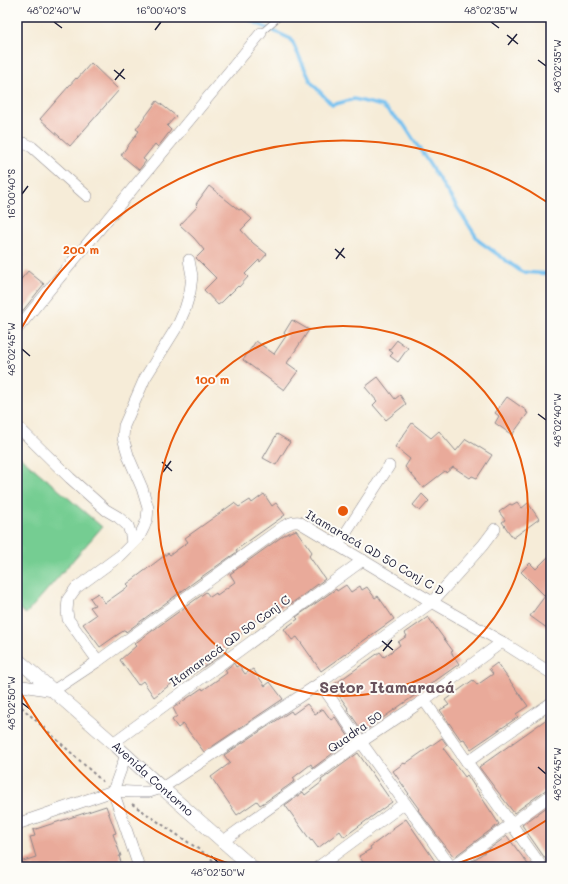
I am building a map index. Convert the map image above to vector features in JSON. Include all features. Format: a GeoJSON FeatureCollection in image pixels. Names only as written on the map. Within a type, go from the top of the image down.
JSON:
{"type":"FeatureCollection","features":[{"type":"Feature","properties":{"kind":"street"},"geometry":{"type":"LineString","coordinates":[[17,328],[261,33]]}},
{"type":"Feature","properties":{"kind":"street"},"geometry":{"type":"LineString","coordinates":[[17,145],[24,143],[32,148],[87,196]]}},
{"type":"Feature","properties":{"kind":"street"},"geometry":{"type":"LineString","coordinates":[[98,661],[68,619],[68,599],[76,588],[121,555],[139,537],[147,519],[148,508],[142,488],[122,438],[124,426],[145,378],[178,325],[185,309],[190,292],[192,276],[189,260]]}},
{"type":"Feature","properties":{"kind":"street"},"geometry":{"type":"LineString","coordinates":[[17,426],[70,478],[106,510],[118,517],[128,526],[132,544]]}},
{"type":"Feature","properties":{"kind":"street"},"geometry":{"type":"LineString","coordinates":[[338,545],[389,466]]}},
{"type":"Feature","properties":{"kind":"street","name":"Itamaracá QD 50 Conj C D"},"geometry":{"type":"LineString","coordinates":[[53,691],[98,661],[284,526],[300,522],[432,602],[502,642],[551,673]]}},
{"type":"Feature","properties":{"kind":"street"},"geometry":{"type":"LineString","coordinates":[[17,824],[113,791],[149,792],[162,788],[320,683],[432,602],[483,545],[495,529]]}},
{"type":"Feature","properties":{"kind":"street","name":"Itamaracá QD 50 Conj C"},"geometry":{"type":"LineString","coordinates":[[113,743],[362,560]]}},
{"type":"Feature","properties":{"kind":"street","name":"Quadra 50"},"geometry":{"type":"LineString","coordinates":[[222,842],[361,742],[424,700],[502,642]]}},
{"type":"Feature","properties":{"kind":"street","name":"Avenida Contorno"},"geometry":{"type":"LineString","coordinates":[[17,659],[252,867]]}},
{"type":"Feature","properties":{"kind":"street"},"geometry":{"type":"LineString","coordinates":[[320,683],[452,867],[551,795]]}},
{"type":"Feature","properties":{"kind":"street"},"geometry":{"type":"LineString","coordinates":[[17,685],[53,691]]}},
{"type":"Feature","properties":{"kind":"street"},"geometry":{"type":"LineString","coordinates":[[424,700],[542,867]]}},
{"type":"Feature","properties":{"kind":"street"},"geometry":{"type":"LineString","coordinates":[[467,762],[551,703]]}},
{"type":"Feature","properties":{"kind":"street"},"geometry":{"type":"LineString","coordinates":[[126,755],[113,791],[139,867]]}},
{"type":"Feature","properties":{"kind":"street"},"geometry":{"type":"LineString","coordinates":[[318,867],[405,803]]}},
{"type":"Feature","properties":{"kind":"lane"},"geometry":{"type":"LineString","coordinates":[[261,33],[279,17]]}},
{"type":"Feature","properties":{"kind":"green space"},"geometry":{"type":"Polygon","coordinates":[[[17,454],[102,527],[26,614],[17,607],[17,454]]]}},
{"type":"Feature","properties":{"kind":"building"},"geometry":{"type":"Polygon","coordinates":[[[91,63],[119,90],[70,146],[40,119],[91,63]]]}},
{"type":"Feature","properties":{"kind":"building"},"geometry":{"type":"Polygon","coordinates":[[[157,101],[176,116],[167,126],[171,130],[158,147],[155,144],[143,159],[146,161],[139,170],[121,155],[139,131],[136,129],[157,101]]]}},
{"type":"Feature","properties":{"kind":"building"},"geometry":{"type":"Polygon","coordinates":[[[209,186],[239,210],[241,209],[252,219],[241,230],[253,243],[267,254],[260,262],[259,260],[245,274],[248,277],[239,287],[238,286],[218,305],[204,290],[216,278],[196,258],[204,250],[180,225],[198,206],[196,204],[209,186]]]}},
{"type":"Feature","properties":{"kind":"building"},"geometry":{"type":"Polygon","coordinates":[[[28,271],[44,284],[17,318],[17,284],[28,271]]]}},
{"type":"Feature","properties":{"kind":"building"},"geometry":{"type":"Polygon","coordinates":[[[292,320],[309,330],[287,363],[298,371],[284,390],[243,360],[256,341],[274,354],[286,336],[284,333],[292,320]]]}},
{"type":"Feature","properties":{"kind":"building"},"geometry":{"type":"Polygon","coordinates":[[[397,340],[408,348],[398,362],[390,356],[393,353],[389,350],[397,340]]]}},
{"type":"Feature","properties":{"kind":"building"},"geometry":{"type":"Polygon","coordinates":[[[378,377],[395,399],[400,395],[406,404],[386,420],[373,405],[377,401],[365,387],[378,377]]]}},
{"type":"Feature","properties":{"kind":"building"},"geometry":{"type":"Polygon","coordinates":[[[507,397],[528,413],[512,435],[495,423],[499,416],[495,413],[507,397]]]}},
{"type":"Feature","properties":{"kind":"building"},"geometry":{"type":"Polygon","coordinates":[[[412,423],[431,438],[439,431],[456,451],[466,439],[492,455],[477,478],[472,476],[470,478],[453,467],[446,473],[445,471],[423,488],[405,467],[410,459],[395,447],[412,423]]]}},
{"type":"Feature","properties":{"kind":"building"},"geometry":{"type":"Polygon","coordinates":[[[277,434],[290,442],[276,465],[263,458],[277,434]]]}},
{"type":"Feature","properties":{"kind":"building"},"geometry":{"type":"Polygon","coordinates":[[[264,494],[272,506],[276,503],[285,515],[236,550],[237,552],[126,632],[125,630],[100,647],[83,624],[96,615],[90,607],[95,605],[90,598],[98,593],[105,603],[129,586],[127,584],[168,553],[170,555],[188,542],[185,538],[234,503],[239,507],[250,500],[252,503],[264,494]]]}},
{"type":"Feature","properties":{"kind":"building"},"geometry":{"type":"Polygon","coordinates":[[[422,494],[429,501],[420,511],[413,505],[422,494]]]}},
{"type":"Feature","properties":{"kind":"building"},"geometry":{"type":"Polygon","coordinates":[[[517,502],[522,508],[528,503],[539,519],[513,538],[502,522],[505,520],[499,512],[510,504],[512,505],[517,502]]]}},
{"type":"Feature","properties":{"kind":"building"},"geometry":{"type":"Polygon","coordinates":[[[296,530],[312,552],[309,556],[325,579],[288,606],[287,604],[275,612],[272,608],[248,626],[250,628],[238,636],[240,639],[225,649],[226,652],[187,678],[184,674],[154,697],[143,681],[138,685],[120,660],[136,646],[134,644],[206,592],[210,597],[216,593],[217,595],[235,582],[230,574],[284,535],[296,530]]]}},
{"type":"Feature","properties":{"kind":"building"},"geometry":{"type":"Polygon","coordinates":[[[551,554],[551,631],[530,616],[545,596],[521,572],[530,563],[536,569],[551,554]]]}},
{"type":"Feature","properties":{"kind":"building"},"geometry":{"type":"Polygon","coordinates":[[[346,585],[351,592],[360,586],[362,590],[367,587],[375,598],[378,596],[394,619],[321,671],[297,637],[292,640],[284,629],[298,619],[296,617],[336,589],[337,591],[346,585]]]}},
{"type":"Feature","properties":{"kind":"building"},"geometry":{"type":"Polygon","coordinates":[[[428,617],[453,651],[451,652],[459,664],[363,732],[332,686],[380,652],[384,657],[400,645],[398,642],[407,636],[405,633],[428,617]]]}},
{"type":"Feature","properties":{"kind":"building"},"geometry":{"type":"Polygon","coordinates":[[[234,663],[236,667],[239,665],[245,674],[253,669],[265,686],[270,682],[283,699],[204,752],[183,724],[178,728],[172,720],[177,716],[173,708],[202,688],[203,690],[227,673],[225,670],[234,663]]]}},
{"type":"Feature","properties":{"kind":"building"},"geometry":{"type":"Polygon","coordinates":[[[497,663],[528,706],[516,714],[518,717],[471,749],[464,739],[461,740],[440,710],[449,705],[445,700],[473,680],[477,685],[493,674],[489,669],[497,663]]]}},
{"type":"Feature","properties":{"kind":"building"},"geometry":{"type":"Polygon","coordinates":[[[307,704],[315,714],[323,709],[331,720],[335,717],[351,740],[313,768],[311,764],[293,778],[295,781],[265,802],[260,805],[257,801],[237,815],[211,777],[230,763],[224,755],[291,711],[293,714],[307,704]]]}},
{"type":"Feature","properties":{"kind":"building"},"geometry":{"type":"Polygon","coordinates":[[[551,716],[551,788],[547,789],[514,813],[479,767],[551,716]]]}},
{"type":"Feature","properties":{"kind":"building"},"geometry":{"type":"Polygon","coordinates":[[[442,738],[447,745],[443,748],[465,777],[467,775],[499,824],[454,857],[418,810],[419,809],[393,771],[442,738]]]}},
{"type":"Feature","properties":{"kind":"building"},"geometry":{"type":"Polygon","coordinates":[[[358,753],[392,802],[344,837],[340,831],[318,848],[312,840],[311,841],[285,805],[303,792],[305,795],[322,782],[321,780],[358,753]]]}},
{"type":"Feature","properties":{"kind":"building"},"geometry":{"type":"Polygon","coordinates":[[[551,804],[551,867],[522,825],[551,804]]]}},
{"type":"Feature","properties":{"kind":"building"},"geometry":{"type":"Polygon","coordinates":[[[106,806],[116,833],[113,834],[121,856],[119,856],[122,865],[115,867],[17,867],[17,863],[36,857],[30,837],[35,836],[33,830],[106,806]]]}},
{"type":"Feature","properties":{"kind":"building"},"geometry":{"type":"Polygon","coordinates":[[[406,819],[439,867],[366,867],[359,856],[371,849],[370,847],[406,819]]]}},
{"type":"Feature","properties":{"kind":"building"},"geometry":{"type":"Polygon","coordinates":[[[507,836],[530,867],[464,867],[507,836]]]}},
{"type":"Feature","properties":{"kind":"waterway"},"geometry":{"type":"LineString","coordinates":[[243,17],[291,39],[311,82],[332,105],[354,99],[382,106],[404,125],[479,241],[522,272],[551,274]]}},
{"type":"Feature","properties":{"kind":"district","name":"Setor Itamaracá"},"geometry":{"type":"Point","coordinates":[387,687]}}]}
